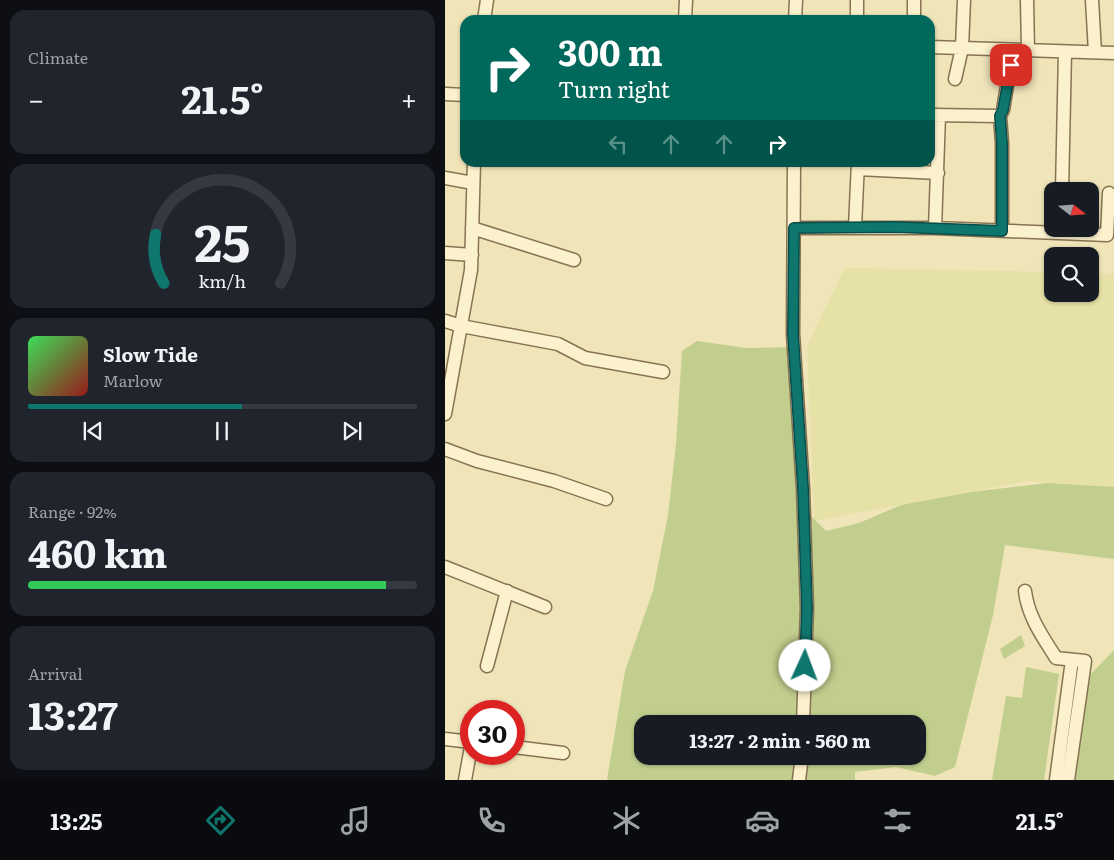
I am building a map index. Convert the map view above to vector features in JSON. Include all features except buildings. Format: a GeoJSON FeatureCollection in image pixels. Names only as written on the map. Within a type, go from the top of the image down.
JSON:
{"type":"FeatureCollection","features":[{"type":"Feature","properties":{"kind":"street"},"geometry":{"type":"LineString","coordinates":[[485,15],[487,0]]}},
{"type":"Feature","properties":{"kind":"street"},"geometry":{"type":"LineString","coordinates":[[685,15],[686,0]]}},
{"type":"Feature","properties":{"kind":"street"},"geometry":{"type":"LineString","coordinates":[[795,15],[796,0]]}},
{"type":"Feature","properties":{"kind":"street"},"geometry":{"type":"LineString","coordinates":[[857,0],[857,15]]}},
{"type":"Feature","properties":{"kind":"street"},"geometry":{"type":"LineString","coordinates":[[914,0],[914,15]]}},
{"type":"Feature","properties":{"kind":"street"},"geometry":{"type":"LineString","coordinates":[[955,79],[962,48],[964,0]]}},
{"type":"Feature","properties":{"kind":"street"},"geometry":{"type":"LineString","coordinates":[[1027,0],[1028,50]]}},
{"type":"Feature","properties":{"kind":"street"},"geometry":{"type":"LineString","coordinates":[[1092,0],[1095,52]]}},
{"type":"Feature","properties":{"kind":"street"},"geometry":{"type":"LineString","coordinates":[[935,47],[1114,53]]}},
{"type":"Feature","properties":{"kind":"street"},"geometry":{"type":"LineString","coordinates":[[1002,231],[1002,143],[1000,116],[1003,110],[1013,50]]}},
{"type":"Feature","properties":{"kind":"street"},"geometry":{"type":"LineString","coordinates":[[1062,182],[1065,52]]}},
{"type":"Feature","properties":{"kind":"street"},"geometry":{"type":"LineString","coordinates":[[445,94],[460,95]]}},
{"type":"Feature","properties":{"kind":"street"},"geometry":{"type":"LineString","coordinates":[[935,228],[938,173],[935,115],[1000,116]]}},
{"type":"Feature","properties":{"kind":"street"},"geometry":{"type":"LineString","coordinates":[[445,414],[471,270],[474,167]]}},
{"type":"Feature","properties":{"kind":"street"},"geometry":{"type":"LineString","coordinates":[[794,167],[793,334],[803,488],[807,608],[803,715]]}},
{"type":"Feature","properties":{"kind":"street"},"geometry":{"type":"LineString","coordinates":[[855,227],[858,167]]}},
{"type":"Feature","properties":{"kind":"street"},"geometry":{"type":"LineString","coordinates":[[869,167],[938,173]]}},
{"type":"Feature","properties":{"kind":"street"},"geometry":{"type":"LineString","coordinates":[[445,178],[473,183]]}},
{"type":"Feature","properties":{"kind":"street"},"geometry":{"type":"LineString","coordinates":[[1099,234],[1107,235],[1109,193]]}},
{"type":"Feature","properties":{"kind":"street"},"geometry":{"type":"LineString","coordinates":[[794,228],[855,227],[1044,230]]}},
{"type":"Feature","properties":{"kind":"street"},"geometry":{"type":"LineString","coordinates":[[472,228],[574,260]]}},
{"type":"Feature","properties":{"kind":"street"},"geometry":{"type":"LineString","coordinates":[[445,253],[472,255]]}},
{"type":"Feature","properties":{"kind":"street"},"geometry":{"type":"LineString","coordinates":[[445,321],[461,326],[558,344],[585,358],[663,372]]}},
{"type":"Feature","properties":{"kind":"street"},"geometry":{"type":"LineString","coordinates":[[445,449],[477,461],[554,482],[606,499]]}},
{"type":"Feature","properties":{"kind":"street"},"geometry":{"type":"LineString","coordinates":[[445,567],[545,607]]}},
{"type":"Feature","properties":{"kind":"street"},"geometry":{"type":"LineString","coordinates":[[487,666],[507,592]]}},
{"type":"Feature","properties":{"kind":"street"},"geometry":{"type":"LineString","coordinates":[[1025,592],[1027,606],[1034,622],[1056,658],[1085,661],[1068,780]]}},
{"type":"Feature","properties":{"kind":"street"},"geometry":{"type":"LineString","coordinates":[[1056,780],[1072,660]]}},
{"type":"Feature","properties":{"kind":"street"},"geometry":{"type":"LineString","coordinates":[[445,739],[460,741]]}},
{"type":"Feature","properties":{"kind":"street"},"geometry":{"type":"LineString","coordinates":[[525,748],[563,753]]}},
{"type":"Feature","properties":{"kind":"street"},"geometry":{"type":"LineString","coordinates":[[465,780],[468,765]]}},
{"type":"Feature","properties":{"kind":"street"},"geometry":{"type":"LineString","coordinates":[[799,780],[801,765]]}},
{"type":"Feature","properties":{"kind":"shaded area"},"geometry":{"type":"Polygon","coordinates":[[[845,268],[1044,272],[1044,302],[1099,302],[1099,273],[1114,274],[1114,487],[1027,481],[814,521],[807,346],[845,268]]]}},
{"type":"Feature","properties":{"kind":"green space"},"geometry":{"type":"Polygon","coordinates":[[[697,341],[746,348],[794,347],[804,509],[826,531],[859,523],[901,505],[971,492],[1048,483],[1114,487],[1114,559],[1005,545],[993,615],[955,767],[935,776],[896,767],[855,772],[855,780],[607,780],[625,671],[653,591],[668,515],[676,444],[682,351],[697,341]]]}},
{"type":"Feature","properties":{"kind":"green space"},"geometry":{"type":"Polygon","coordinates":[[[1021,635],[1025,646],[1004,659],[1000,649],[1021,635]]]}},
{"type":"Feature","properties":{"kind":"green space"},"geometry":{"type":"Polygon","coordinates":[[[1114,650],[1114,780],[1074,780],[1091,674],[1114,650]]]}},
{"type":"Feature","properties":{"kind":"green space"},"geometry":{"type":"Polygon","coordinates":[[[1026,667],[1059,674],[1044,780],[992,780],[1006,696],[1022,698],[1026,667]]]}},
{"type":"Feature","properties":{"kind":"route"},"geometry":{"type":"LineString","coordinates":[[805,666],[807,608],[803,488],[793,334],[794,228],[895,227],[1002,231],[1002,143],[1000,116],[1003,110],[1011,65]]}}]}
